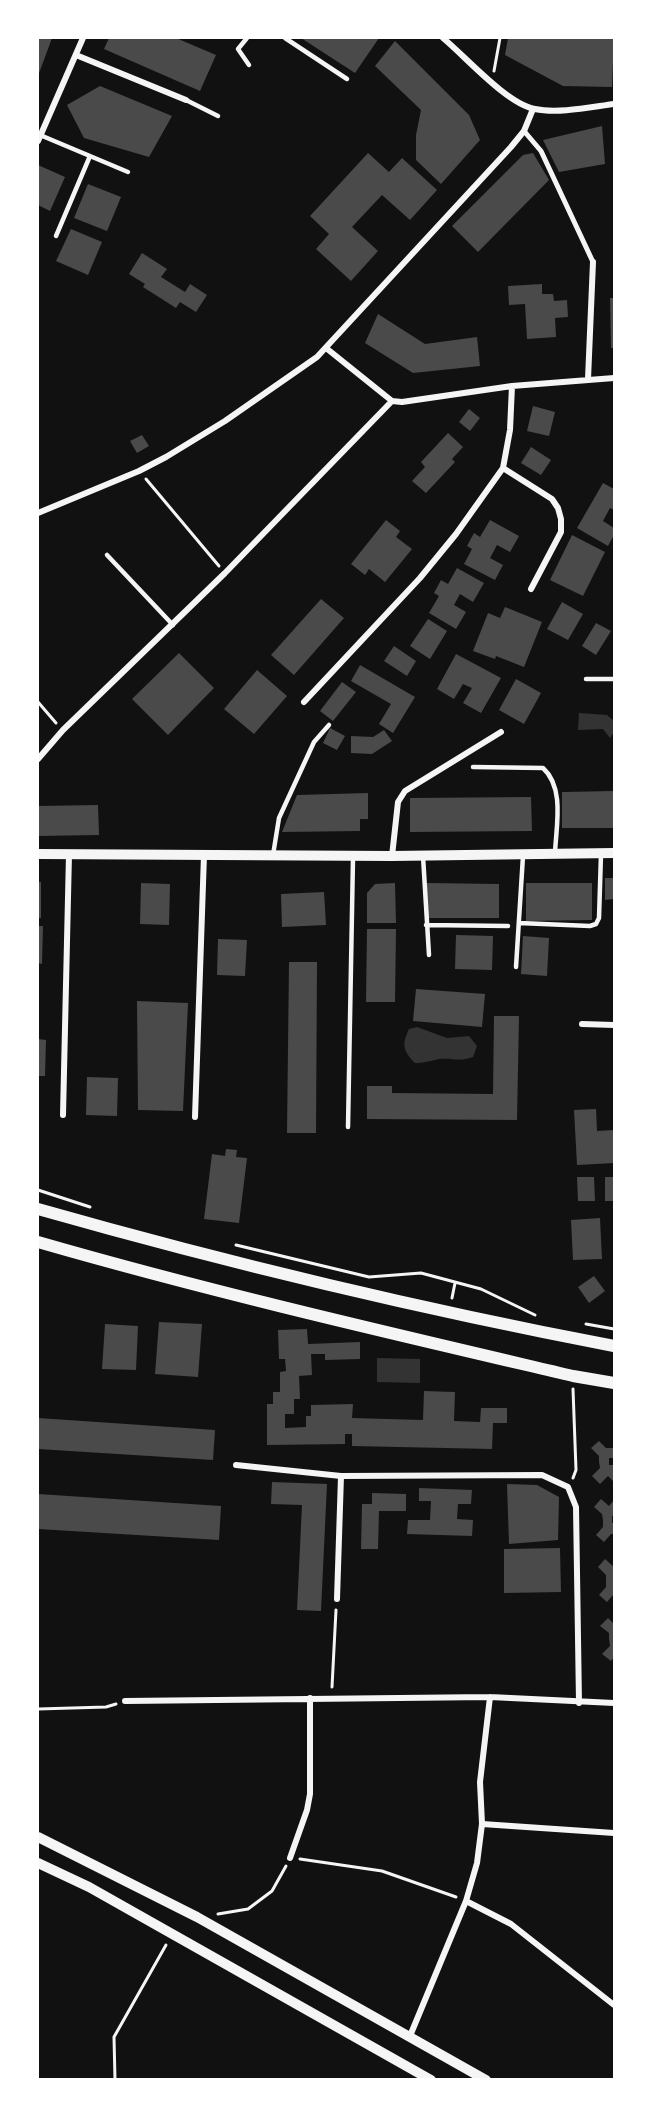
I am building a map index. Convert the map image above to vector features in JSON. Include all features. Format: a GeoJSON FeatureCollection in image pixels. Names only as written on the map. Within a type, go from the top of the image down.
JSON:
{"type":"FeatureCollection","features":[{"type":"Feature","properties":{"kind":"main road"},"geometry":{"type":"LineString","coordinates":[[38,1209],[147,1240],[327,1285],[615,1346]]}},
{"type":"Feature","properties":{"kind":"main road"},"geometry":{"type":"LineString","coordinates":[[38,1242],[252,1300],[573,1376],[615,1383]]}},
{"type":"Feature","properties":{"kind":"street"},"geometry":{"type":"LineString","coordinates":[[39,138],[83,38]]}},
{"type":"Feature","properties":{"kind":"street"},"geometry":{"type":"LineString","coordinates":[[443,38],[492,83],[512,98],[534,109],[554,111],[615,104]]}},
{"type":"Feature","properties":{"kind":"street"},"geometry":{"type":"LineString","coordinates":[[76,55],[186,100]]}},
{"type":"Feature","properties":{"kind":"street"},"geometry":{"type":"LineString","coordinates":[[38,513],[139,471],[166,457],[291,376],[326,348],[524,131],[534,109]]}},
{"type":"Feature","properties":{"kind":"street"},"geometry":{"type":"LineString","coordinates":[[524,131],[541,151],[593,262],[588,379]]}},
{"type":"Feature","properties":{"kind":"street"},"geometry":{"type":"LineString","coordinates":[[326,348],[392,401],[413,401],[512,386],[615,378]]}},
{"type":"Feature","properties":{"kind":"street"},"geometry":{"type":"LineString","coordinates":[[304,702],[420,578],[456,534],[503,468],[510,430],[512,386]]}},
{"type":"Feature","properties":{"kind":"street"},"geometry":{"type":"LineString","coordinates":[[38,759],[63,730],[225,573],[392,401]]}},
{"type":"Feature","properties":{"kind":"street"},"geometry":{"type":"LineString","coordinates":[[503,468],[552,499],[558,507],[561,519],[561,532],[531,589]]}},
{"type":"Feature","properties":{"kind":"street"},"geometry":{"type":"LineString","coordinates":[[392,856],[398,802],[405,791],[501,732]]}},
{"type":"Feature","properties":{"kind":"street"},"geometry":{"type":"LineString","coordinates":[[63,1114],[69,853]]}},
{"type":"Feature","properties":{"kind":"street"},"geometry":{"type":"LineString","coordinates":[[38,854],[392,856],[615,853]]}},
{"type":"Feature","properties":{"kind":"street"},"geometry":{"type":"LineString","coordinates":[[195,1117],[204,855]]}},
{"type":"Feature","properties":{"kind":"street"},"geometry":{"type":"LineString","coordinates":[[582,1024],[615,1025]]}},
{"type":"Feature","properties":{"kind":"street"},"geometry":{"type":"LineString","coordinates":[[236,1466],[341,1476],[542,1475],[568,1488],[576,1507],[579,1703]]}},
{"type":"Feature","properties":{"kind":"street"},"geometry":{"type":"LineString","coordinates":[[337,1599],[341,1476]]}},
{"type":"Feature","properties":{"kind":"street"},"geometry":{"type":"LineString","coordinates":[[410,2036],[466,1901],[477,1863],[482,1824],[480,1782],[490,1697]]}},
{"type":"Feature","properties":{"kind":"street"},"geometry":{"type":"LineString","coordinates":[[125,1701],[490,1697],[615,1703]]}},
{"type":"Feature","properties":{"kind":"street"},"geometry":{"type":"LineString","coordinates":[[290,1858],[307,1810],[310,1794],[310,1698]]}},
{"type":"Feature","properties":{"kind":"street"},"geometry":{"type":"LineString","coordinates":[[482,1824],[615,1833]]}},
{"type":"Feature","properties":{"kind":"street"},"geometry":{"type":"LineString","coordinates":[[38,1838],[196,1917],[486,2079]]}},
{"type":"Feature","properties":{"kind":"street"},"geometry":{"type":"LineString","coordinates":[[38,1863],[54,1869],[431,2079]]}},
{"type":"Feature","properties":{"kind":"street"},"geometry":{"type":"LineString","coordinates":[[38,1869],[54,1869]]}},
{"type":"Feature","properties":{"kind":"street"},"geometry":{"type":"LineString","coordinates":[[466,1901],[511,1924],[615,2005]]}},
{"type":"Feature","properties":{"kind":"lane"},"geometry":{"type":"LineString","coordinates":[[247,38],[238,50],[249,65]]}},
{"type":"Feature","properties":{"kind":"lane"},"geometry":{"type":"LineString","coordinates":[[285,38],[347,79]]}},
{"type":"Feature","properties":{"kind":"lane"},"geometry":{"type":"LineString","coordinates":[[186,100],[218,116]]}},
{"type":"Feature","properties":{"kind":"lane"},"geometry":{"type":"LineString","coordinates":[[39,138],[128,172]]}},
{"type":"Feature","properties":{"kind":"lane"},"geometry":{"type":"LineString","coordinates":[[56,236],[90,156]]}},
{"type":"Feature","properties":{"kind":"lane"},"geometry":{"type":"LineString","coordinates":[[107,555],[173,625]]}},
{"type":"Feature","properties":{"kind":"lane"},"geometry":{"type":"LineString","coordinates":[[586,678],[615,679]]}},
{"type":"Feature","properties":{"kind":"lane"},"geometry":{"type":"LineString","coordinates":[[273,855],[279,818],[314,742],[329,725]]}},
{"type":"Feature","properties":{"kind":"lane"},"geometry":{"type":"LineString","coordinates":[[473,767],[543,768],[548,773],[554,782],[557,798],[555,854]]}},
{"type":"Feature","properties":{"kind":"lane"},"geometry":{"type":"LineString","coordinates":[[516,967],[523,854]]}},
{"type":"Feature","properties":{"kind":"lane"},"geometry":{"type":"LineString","coordinates":[[519,923],[590,926],[596,924],[601,854]]}},
{"type":"Feature","properties":{"kind":"lane"},"geometry":{"type":"LineString","coordinates":[[348,1127],[353,855]]}},
{"type":"Feature","properties":{"kind":"lane"},"geometry":{"type":"LineString","coordinates":[[423,855],[429,956]]}},
{"type":"Feature","properties":{"kind":"lane"},"geometry":{"type":"LineString","coordinates":[[426,925],[508,926]]}},
{"type":"Feature","properties":{"kind":"path"},"geometry":{"type":"LineString","coordinates":[[492,83],[500,38]]}},
{"type":"Feature","properties":{"kind":"path"},"geometry":{"type":"LineString","coordinates":[[139,471],[225,573]]}},
{"type":"Feature","properties":{"kind":"path"},"geometry":{"type":"LineString","coordinates":[[38,702],[63,730]]}},
{"type":"Feature","properties":{"kind":"path"},"geometry":{"type":"LineString","coordinates":[[38,1190],[93,1208]]}},
{"type":"Feature","properties":{"kind":"path"},"geometry":{"type":"LineString","coordinates":[[230,1244],[369,1277],[421,1273],[481,1289],[537,1315]]}},
{"type":"Feature","properties":{"kind":"path"},"geometry":{"type":"LineString","coordinates":[[583,1324],[615,1329]]}},
{"type":"Feature","properties":{"kind":"path"},"geometry":{"type":"LineString","coordinates":[[568,1488],[576,1470],[573,1376]]}},
{"type":"Feature","properties":{"kind":"path"},"geometry":{"type":"LineString","coordinates":[[332,1698],[337,1599]]}},
{"type":"Feature","properties":{"kind":"path"},"geometry":{"type":"LineString","coordinates":[[38,1709],[106,1707],[125,1701]]}},
{"type":"Feature","properties":{"kind":"path"},"geometry":{"type":"LineString","coordinates":[[196,1917],[248,1909],[272,1891],[290,1858],[382,1871],[466,1901]]}},
{"type":"Feature","properties":{"kind":"path"},"geometry":{"type":"LineString","coordinates":[[115,2079],[114,2037],[172,1934]]}},
{"type":"Feature","properties":{"kind":"shaded area"},"geometry":{"type":"Polygon","coordinates":[[[579,713],[607,715],[614,721],[614,732],[610,738],[603,729],[578,730],[579,713]]]}},
{"type":"Feature","properties":{"kind":"shaded area"},"geometry":{"type":"Polygon","coordinates":[[[417,1027],[447,1038],[469,1036],[477,1046],[473,1057],[415,1063],[404,1047],[404,1043],[409,1029],[417,1027]]]}},
{"type":"Feature","properties":{"kind":"shaded area"},"geometry":{"type":"Polygon","coordinates":[[[377,1358],[420,1359],[420,1383],[377,1382],[377,1358]]]}},
{"type":"Feature","properties":{"kind":"building"},"geometry":{"type":"Polygon","coordinates":[[[38,38],[52,38],[38,76],[38,38]]]}},
{"type":"Feature","properties":{"kind":"building"},"geometry":{"type":"Polygon","coordinates":[[[109,38],[176,38],[216,55],[200,91],[104,49],[109,38]]]}},
{"type":"Feature","properties":{"kind":"building"},"geometry":{"type":"Polygon","coordinates":[[[301,38],[379,38],[355,73],[301,38]]]}},
{"type":"Feature","properties":{"kind":"building"},"geometry":{"type":"Polygon","coordinates":[[[508,38],[614,38],[612,87],[563,86],[505,55],[508,38]]]}},
{"type":"Feature","properties":{"kind":"building"},"geometry":{"type":"Polygon","coordinates":[[[395,41],[469,115],[480,140],[441,184],[416,160],[416,135],[421,110],[375,66],[395,41]]]}},
{"type":"Feature","properties":{"kind":"building"},"geometry":{"type":"Polygon","coordinates":[[[100,86],[172,116],[149,157],[84,138],[67,105],[100,86]]]}},
{"type":"Feature","properties":{"kind":"building"},"geometry":{"type":"Polygon","coordinates":[[[602,126],[605,164],[559,172],[543,140],[602,126]]]}},
{"type":"Feature","properties":{"kind":"building"},"geometry":{"type":"Polygon","coordinates":[[[368,153],[389,172],[402,158],[437,190],[410,220],[382,195],[352,227],[378,251],[351,281],[316,249],[329,234],[310,216],[368,153]]]}},
{"type":"Feature","properties":{"kind":"building"},"geometry":{"type":"Polygon","coordinates":[[[533,153],[549,180],[478,252],[452,226],[523,155],[533,153]]]}},
{"type":"Feature","properties":{"kind":"building"},"geometry":{"type":"Polygon","coordinates":[[[38,165],[65,177],[50,211],[38,205],[38,165]]]}},
{"type":"Feature","properties":{"kind":"building"},"geometry":{"type":"Polygon","coordinates":[[[88,184],[121,197],[107,231],[74,218],[88,184]]]}},
{"type":"Feature","properties":{"kind":"building"},"geometry":{"type":"Polygon","coordinates":[[[71,229],[102,242],[88,275],[56,261],[71,229]]]}},
{"type":"Feature","properties":{"kind":"building"},"geometry":{"type":"Polygon","coordinates":[[[142,253],[167,269],[161,277],[185,292],[190,284],[207,295],[196,312],[180,302],[176,308],[143,287],[145,284],[129,274],[142,253]]]}},
{"type":"Feature","properties":{"kind":"building"},"geometry":{"type":"Polygon","coordinates":[[[542,284],[542,294],[553,294],[554,301],[567,300],[568,317],[555,318],[556,337],[527,339],[525,304],[509,305],[508,286],[542,284]]]}},
{"type":"Feature","properties":{"kind":"building"},"geometry":{"type":"Polygon","coordinates":[[[610,298],[614,298],[614,348],[611,348],[610,298]]]}},
{"type":"Feature","properties":{"kind":"building"},"geometry":{"type":"Polygon","coordinates":[[[378,314],[425,344],[477,337],[480,366],[413,373],[365,343],[378,314]]]}},
{"type":"Feature","properties":{"kind":"building"},"geometry":{"type":"Polygon","coordinates":[[[533,406],[555,412],[549,436],[527,431],[533,406]]]}},
{"type":"Feature","properties":{"kind":"building"},"geometry":{"type":"Polygon","coordinates":[[[469,409],[480,418],[470,431],[459,422],[469,409]]]}},
{"type":"Feature","properties":{"kind":"building"},"geometry":{"type":"Polygon","coordinates":[[[448,433],[463,447],[452,459],[455,462],[426,493],[412,481],[425,467],[421,462],[448,433]]]}},
{"type":"Feature","properties":{"kind":"building"},"geometry":{"type":"Polygon","coordinates":[[[142,435],[149,446],[137,453],[130,441],[142,435]]]}},
{"type":"Feature","properties":{"kind":"building"},"geometry":{"type":"Polygon","coordinates":[[[531,447],[551,460],[541,475],[521,463],[531,447]]]}},
{"type":"Feature","properties":{"kind":"building"},"geometry":{"type":"Polygon","coordinates":[[[603,483],[614,489],[614,510],[610,508],[603,521],[614,528],[614,535],[608,546],[577,528],[603,483]]]}},
{"type":"Feature","properties":{"kind":"building"},"geometry":{"type":"Polygon","coordinates":[[[386,520],[400,531],[396,537],[412,549],[385,582],[369,569],[365,575],[351,564],[386,520]]]}},
{"type":"Feature","properties":{"kind":"building"},"geometry":{"type":"Polygon","coordinates":[[[490,520],[519,536],[510,552],[497,545],[490,558],[503,565],[495,580],[464,564],[472,549],[467,546],[474,533],[480,537],[490,520]]]}},
{"type":"Feature","properties":{"kind":"building"},"geometry":{"type":"Polygon","coordinates":[[[572,535],[605,552],[583,596],[550,580],[572,535]]]}},
{"type":"Feature","properties":{"kind":"building"},"geometry":{"type":"Polygon","coordinates":[[[457,568],[484,583],[473,602],[460,594],[454,605],[466,612],[456,629],[429,613],[439,596],[434,593],[441,580],[448,584],[457,568]]]}},
{"type":"Feature","properties":{"kind":"building"},"geometry":{"type":"Polygon","coordinates":[[[321,599],[344,618],[294,675],[271,655],[321,599]]]}},
{"type":"Feature","properties":{"kind":"building"},"geometry":{"type":"Polygon","coordinates":[[[562,602],[583,614],[568,640],[547,629],[562,602]]]}},
{"type":"Feature","properties":{"kind":"building"},"geometry":{"type":"Polygon","coordinates":[[[505,607],[542,622],[524,667],[496,656],[495,659],[473,651],[488,613],[500,618],[505,607]]]}},
{"type":"Feature","properties":{"kind":"building"},"geometry":{"type":"Polygon","coordinates":[[[428,619],[447,631],[430,659],[410,646],[428,619]]]}},
{"type":"Feature","properties":{"kind":"building"},"geometry":{"type":"Polygon","coordinates":[[[596,623],[611,631],[596,655],[582,646],[596,623]]]}},
{"type":"Feature","properties":{"kind":"building"},"geometry":{"type":"Polygon","coordinates":[[[394,646],[416,661],[407,676],[384,661],[394,646]]]}},
{"type":"Feature","properties":{"kind":"building"},"geometry":{"type":"Polygon","coordinates":[[[179,653],[214,688],[168,735],[132,699],[179,653]]]}},
{"type":"Feature","properties":{"kind":"building"},"geometry":{"type":"Polygon","coordinates":[[[456,654],[501,678],[481,713],[463,703],[472,688],[463,684],[454,699],[437,689],[456,654]]]}},
{"type":"Feature","properties":{"kind":"building"},"geometry":{"type":"Polygon","coordinates":[[[360,665],[415,697],[393,733],[379,724],[391,704],[351,681],[360,665]]]}},
{"type":"Feature","properties":{"kind":"building"},"geometry":{"type":"Polygon","coordinates":[[[257,670],[287,696],[254,734],[224,709],[257,670]]]}},
{"type":"Feature","properties":{"kind":"building"},"geometry":{"type":"Polygon","coordinates":[[[516,679],[541,693],[524,724],[499,710],[516,679]]]}},
{"type":"Feature","properties":{"kind":"building"},"geometry":{"type":"Polygon","coordinates":[[[342,682],[356,692],[333,721],[320,711],[342,682]]]}},
{"type":"Feature","properties":{"kind":"building"},"geometry":{"type":"Polygon","coordinates":[[[330,728],[345,736],[337,750],[323,743],[330,728]]]}},
{"type":"Feature","properties":{"kind":"building"},"geometry":{"type":"Polygon","coordinates":[[[384,730],[392,741],[372,754],[351,753],[351,736],[373,737],[384,730]]]}},
{"type":"Feature","properties":{"kind":"building"},"geometry":{"type":"Polygon","coordinates":[[[614,791],[614,828],[562,828],[562,792],[614,791]]]}},
{"type":"Feature","properties":{"kind":"building"},"geometry":{"type":"Polygon","coordinates":[[[368,793],[368,819],[360,819],[360,831],[282,832],[297,795],[368,793]]]}},
{"type":"Feature","properties":{"kind":"building"},"geometry":{"type":"Polygon","coordinates":[[[531,797],[532,831],[410,832],[410,798],[531,797]]]}},
{"type":"Feature","properties":{"kind":"building"},"geometry":{"type":"Polygon","coordinates":[[[98,805],[99,835],[38,836],[38,806],[98,805]]]}},
{"type":"Feature","properties":{"kind":"building"},"geometry":{"type":"Polygon","coordinates":[[[605,878],[614,878],[614,899],[605,900],[605,878]]]}},
{"type":"Feature","properties":{"kind":"building"},"geometry":{"type":"Polygon","coordinates":[[[38,882],[41,882],[41,918],[38,918],[38,882]]]}},
{"type":"Feature","properties":{"kind":"building"},"geometry":{"type":"Polygon","coordinates":[[[141,883],[170,884],[169,925],[140,924],[141,883]]]}},
{"type":"Feature","properties":{"kind":"building"},"geometry":{"type":"Polygon","coordinates":[[[395,883],[396,923],[367,923],[367,893],[375,884],[395,883]]]}},
{"type":"Feature","properties":{"kind":"building"},"geometry":{"type":"Polygon","coordinates":[[[427,883],[499,884],[499,918],[426,918],[427,883]]]}},
{"type":"Feature","properties":{"kind":"building"},"geometry":{"type":"Polygon","coordinates":[[[526,883],[592,883],[592,920],[526,921],[526,883]]]}},
{"type":"Feature","properties":{"kind":"building"},"geometry":{"type":"Polygon","coordinates":[[[324,892],[326,925],[282,927],[281,894],[324,892]]]}},
{"type":"Feature","properties":{"kind":"building"},"geometry":{"type":"Polygon","coordinates":[[[38,926],[43,926],[42,964],[38,963],[38,926]]]}},
{"type":"Feature","properties":{"kind":"building"},"geometry":{"type":"Polygon","coordinates":[[[367,929],[396,929],[395,1002],[366,1002],[367,929]]]}},
{"type":"Feature","properties":{"kind":"building"},"geometry":{"type":"Polygon","coordinates":[[[456,935],[493,936],[492,970],[455,969],[456,935]]]}},
{"type":"Feature","properties":{"kind":"building"},"geometry":{"type":"Polygon","coordinates":[[[523,936],[549,938],[547,976],[521,974],[523,936]]]}},
{"type":"Feature","properties":{"kind":"building"},"geometry":{"type":"Polygon","coordinates":[[[218,939],[247,940],[245,976],[217,975],[218,939]]]}},
{"type":"Feature","properties":{"kind":"building"},"geometry":{"type":"Polygon","coordinates":[[[289,962],[317,962],[316,1133],[287,1133],[289,962]]]}},
{"type":"Feature","properties":{"kind":"building"},"geometry":{"type":"Polygon","coordinates":[[[416,989],[485,994],[482,1027],[413,1021],[416,989]]]}},
{"type":"Feature","properties":{"kind":"building"},"geometry":{"type":"Polygon","coordinates":[[[137,1001],[188,1003],[183,1111],[138,1110],[137,1001]]]}},
{"type":"Feature","properties":{"kind":"building"},"geometry":{"type":"Polygon","coordinates":[[[494,1016],[519,1016],[517,1120],[367,1119],[367,1086],[392,1086],[392,1093],[493,1094],[494,1016]]]}},
{"type":"Feature","properties":{"kind":"building"},"geometry":{"type":"Polygon","coordinates":[[[38,1039],[46,1040],[45,1076],[38,1076],[38,1039]]]}},
{"type":"Feature","properties":{"kind":"building"},"geometry":{"type":"Polygon","coordinates":[[[87,1077],[118,1078],[117,1116],[86,1115],[87,1077]]]}},
{"type":"Feature","properties":{"kind":"building"},"geometry":{"type":"Polygon","coordinates":[[[596,1109],[597,1131],[614,1130],[614,1163],[577,1165],[574,1110],[596,1109]]]}},
{"type":"Feature","properties":{"kind":"building"},"geometry":{"type":"Polygon","coordinates":[[[226,1149],[237,1150],[236,1157],[247,1158],[239,1223],[204,1219],[212,1154],[225,1156],[226,1149]]]}},
{"type":"Feature","properties":{"kind":"building"},"geometry":{"type":"Polygon","coordinates":[[[577,1177],[594,1177],[595,1201],[578,1201],[577,1177]]]}},
{"type":"Feature","properties":{"kind":"building"},"geometry":{"type":"Polygon","coordinates":[[[605,1177],[614,1177],[614,1201],[605,1201],[605,1177]]]}},
{"type":"Feature","properties":{"kind":"building"},"geometry":{"type":"Polygon","coordinates":[[[600,1218],[602,1259],[573,1260],[571,1220],[600,1218]]]}},
{"type":"Feature","properties":{"kind":"building"},"geometry":{"type":"Polygon","coordinates":[[[594,1276],[605,1291],[589,1303],[578,1287],[594,1276]]]}},
{"type":"Feature","properties":{"kind":"building"},"geometry":{"type":"Polygon","coordinates":[[[159,1322],[202,1324],[198,1377],[155,1374],[159,1322]]]}},
{"type":"Feature","properties":{"kind":"building"},"geometry":{"type":"Polygon","coordinates":[[[105,1324],[138,1326],[136,1370],[102,1369],[105,1324]]]}},
{"type":"Feature","properties":{"kind":"building"},"geometry":{"type":"Polygon","coordinates":[[[307,1329],[308,1344],[360,1342],[360,1359],[325,1360],[325,1354],[311,1354],[312,1375],[299,1376],[300,1399],[294,1399],[294,1414],[285,1414],[285,1428],[306,1427],[306,1416],[311,1416],[311,1405],[353,1404],[352,1418],[423,1420],[424,1391],[455,1392],[454,1421],[480,1422],[481,1408],[507,1408],[507,1423],[493,1423],[492,1449],[352,1446],[352,1434],[345,1434],[345,1444],[267,1445],[267,1404],[273,1404],[273,1392],[280,1392],[280,1372],[286,1371],[285,1359],[279,1359],[278,1330],[307,1329]]]}},
{"type":"Feature","properties":{"kind":"building"},"geometry":{"type":"Polygon","coordinates":[[[38,1418],[215,1430],[213,1460],[38,1449],[38,1418]]]}},
{"type":"Feature","properties":{"kind":"building"},"geometry":{"type":"Polygon","coordinates":[[[599,1441],[606,1448],[614,1448],[614,1458],[609,1458],[609,1465],[614,1465],[614,1482],[608,1476],[600,1484],[592,1476],[600,1468],[599,1456],[591,1448],[599,1441]]]}},
{"type":"Feature","properties":{"kind":"building"},"geometry":{"type":"Polygon","coordinates":[[[272,1482],[327,1484],[321,1611],[297,1610],[302,1505],[271,1504],[272,1482]]]}},
{"type":"Feature","properties":{"kind":"building"},"geometry":{"type":"Polygon","coordinates":[[[507,1484],[537,1485],[559,1497],[558,1540],[509,1544],[507,1484]]]}},
{"type":"Feature","properties":{"kind":"building"},"geometry":{"type":"Polygon","coordinates":[[[419,1488],[472,1490],[471,1504],[458,1504],[457,1519],[473,1520],[472,1536],[407,1534],[408,1520],[430,1520],[431,1501],[419,1501],[419,1488]]]}},
{"type":"Feature","properties":{"kind":"building"},"geometry":{"type":"Polygon","coordinates":[[[372,1493],[406,1494],[406,1511],[379,1511],[378,1549],[361,1549],[362,1504],[372,1504],[372,1493]]]}},
{"type":"Feature","properties":{"kind":"building"},"geometry":{"type":"Polygon","coordinates":[[[38,1494],[221,1506],[219,1540],[38,1529],[38,1494]]]}},
{"type":"Feature","properties":{"kind":"building"},"geometry":{"type":"Polygon","coordinates":[[[601,1499],[609,1506],[614,1500],[612,1523],[614,1523],[614,1534],[611,1534],[604,1542],[596,1535],[603,1527],[602,1514],[594,1507],[601,1499]]]}},
{"type":"Feature","properties":{"kind":"building"},"geometry":{"type":"Polygon","coordinates":[[[560,1548],[561,1592],[504,1593],[504,1549],[560,1548]]]}},
{"type":"Feature","properties":{"kind":"building"},"geometry":{"type":"Polygon","coordinates":[[[605,1559],[614,1567],[614,1594],[607,1602],[599,1595],[606,1587],[606,1575],[598,1567],[605,1559]]]}},
{"type":"Feature","properties":{"kind":"building"},"geometry":{"type":"Polygon","coordinates":[[[608,1618],[614,1624],[614,1657],[611,1661],[602,1654],[610,1646],[609,1633],[600,1626],[608,1618]]]}}]}
